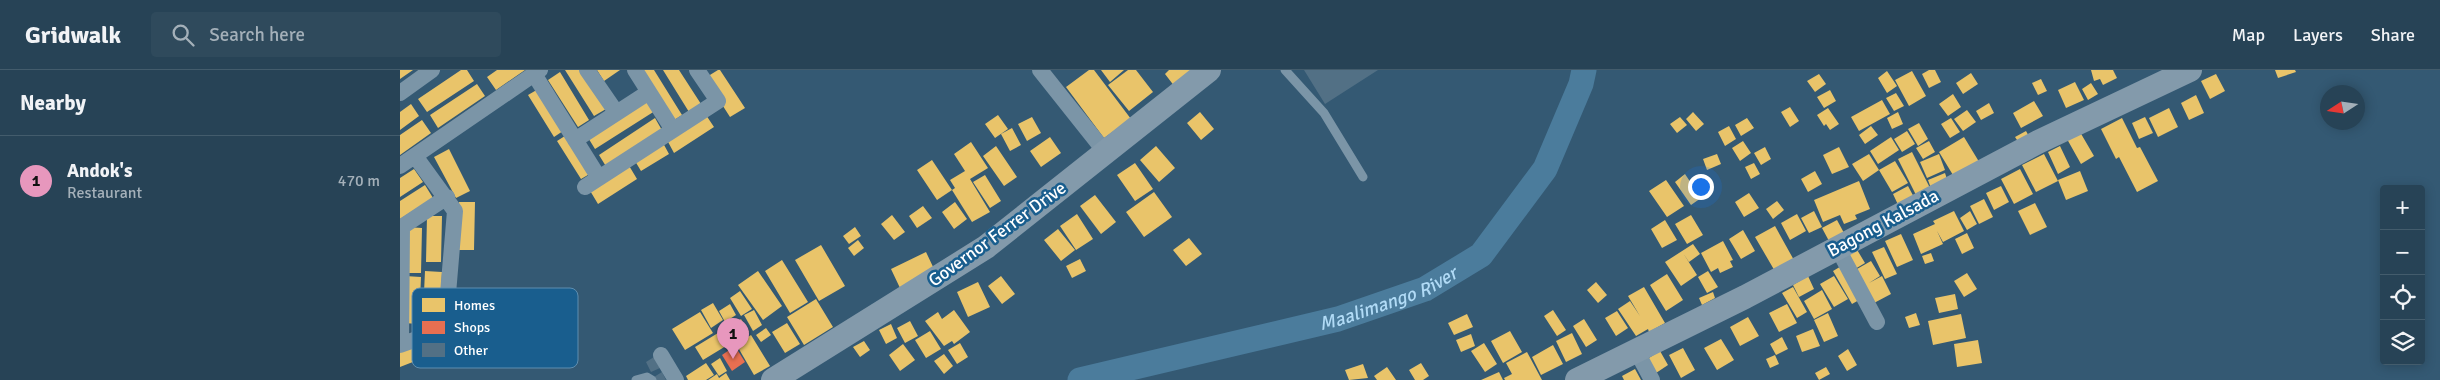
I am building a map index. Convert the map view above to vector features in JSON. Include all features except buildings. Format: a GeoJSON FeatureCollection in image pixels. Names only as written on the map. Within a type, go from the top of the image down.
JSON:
{"type":"FeatureCollection","features":[{"type":"Feature","properties":{"kind":"street"},"geometry":{"type":"LineString","coordinates":[[400,93],[432,70]]}},
{"type":"Feature","properties":{"kind":"street"},"geometry":{"type":"LineString","coordinates":[[588,70],[616,112]]}},
{"type":"Feature","properties":{"kind":"street"},"geometry":{"type":"LineString","coordinates":[[636,70],[673,130]]}},
{"type":"Feature","properties":{"kind":"street"},"geometry":{"type":"LineString","coordinates":[[400,166],[537,72],[575,140],[592,183],[718,101],[697,70]]}},
{"type":"Feature","properties":{"kind":"street"},"geometry":{"type":"LineString","coordinates":[[1040,70],[1106,153]]}},
{"type":"Feature","properties":{"kind":"street","name":"Governor Ferrer Drive"},"geometry":{"type":"LineString","coordinates":[[772,380],[964,262],[1106,153],[1209,70]]}},
{"type":"Feature","properties":{"kind":"street","name":"Bagong Kalsada"},"geometry":{"type":"LineString","coordinates":[[1577,380],[1745,297],[1837,246],[2038,142],[2190,70]]}},
{"type":"Feature","properties":{"kind":"street"},"geometry":{"type":"LineString","coordinates":[[575,140],[649,92]]}},
{"type":"Feature","properties":{"kind":"street"},"geometry":{"type":"LineString","coordinates":[[415,156],[455,211],[448,288]]}},
{"type":"Feature","properties":{"kind":"street"},"geometry":{"type":"LineString","coordinates":[[412,341],[400,345],[401,227],[447,198]]}},
{"type":"Feature","properties":{"kind":"street"},"geometry":{"type":"LineString","coordinates":[[1837,246],[1878,322]]}},
{"type":"Feature","properties":{"kind":"street"},"geometry":{"type":"LineString","coordinates":[[1636,350],[1652,380]]}},
{"type":"Feature","properties":{"kind":"street"},"geometry":{"type":"LineString","coordinates":[[661,355],[676,380]]}},
{"type":"Feature","properties":{"kind":"lane"},"geometry":{"type":"LineString","coordinates":[[1285,70],[1324,113],[1363,177]]}},
{"type":"Feature","properties":{"kind":"lane"},"geometry":{"type":"LineString","coordinates":[[636,380],[647,377],[652,380]]}},
{"type":"Feature","properties":{"kind":"waterway","name":"Maalimango River"},"geometry":{"type":"LineString","coordinates":[[1080,380],[1338,319],[1425,289],[1481,255],[1545,169],[1581,84],[1584,70]]}},
{"type":"Feature","properties":{"kind":"place","name":"Andok's"},"geometry":{"type":"Point","coordinates":[733,359]}}]}
